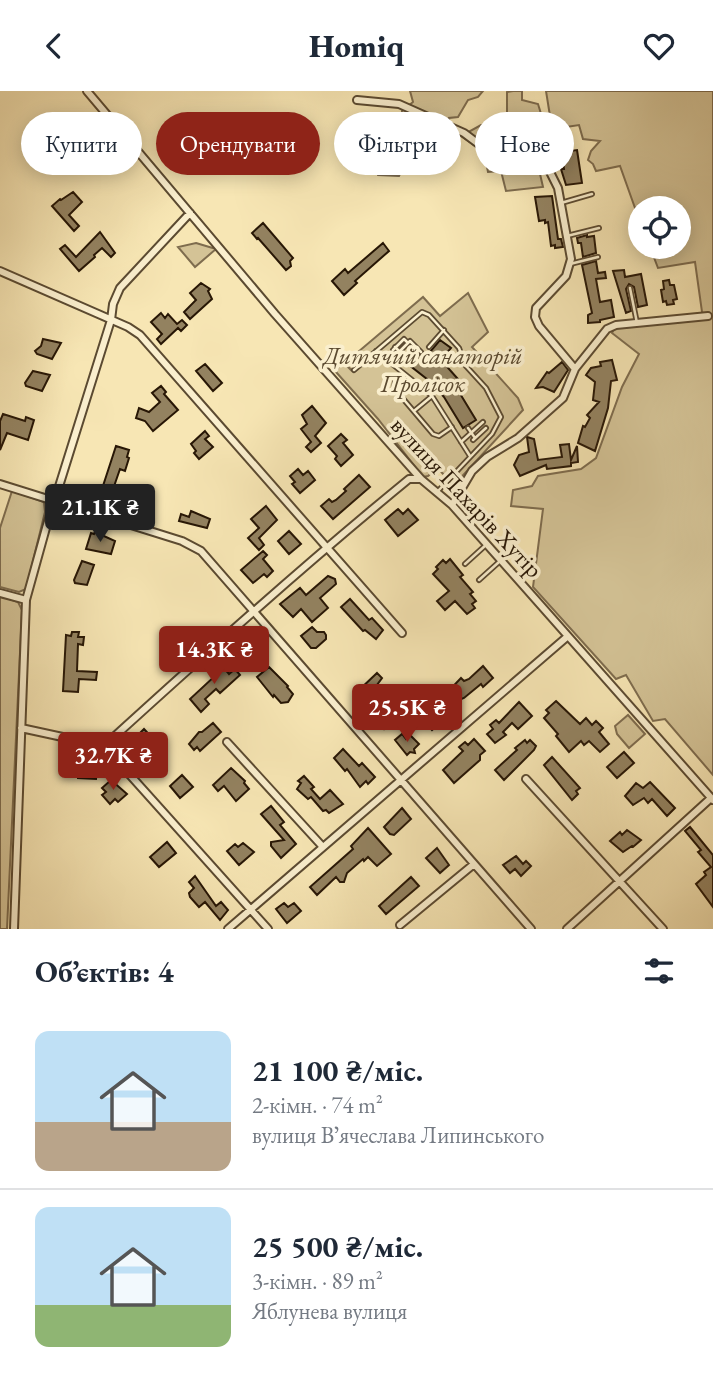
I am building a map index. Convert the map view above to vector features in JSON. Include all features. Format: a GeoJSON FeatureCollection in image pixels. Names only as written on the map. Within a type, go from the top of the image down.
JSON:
{"type":"FeatureCollection","features":[{"type":"Feature","properties":{"kind":"street","name":"вулиця Пахарів Хутір"},"geometry":{"type":"LineString","coordinates":[[87,91],[275,314],[421,479],[453,505],[712,799]]}},
{"type":"Feature","properties":{"kind":"street"},"geometry":{"type":"LineString","coordinates":[[358,100],[399,104],[464,133],[492,154],[537,162],[549,170],[558,188],[571,259],[566,276],[536,308],[536,317],[539,325],[575,369]]}},
{"type":"Feature","properties":{"kind":"street"},"geometry":{"type":"LineString","coordinates":[[14,929],[26,600],[111,320],[113,304],[120,288],[190,213]]}},
{"type":"Feature","properties":{"kind":"street"},"geometry":{"type":"LineString","coordinates":[[0,271],[128,327],[150,345],[401,633]]}},
{"type":"Feature","properties":{"kind":"street"},"geometry":{"type":"LineString","coordinates":[[453,505],[472,471],[487,457],[518,438],[563,398],[575,369],[607,329],[617,325],[708,316]]}},
{"type":"Feature","properties":{"kind":"street"},"geometry":{"type":"LineString","coordinates":[[104,746],[326,547],[409,479],[421,479]]}},
{"type":"Feature","properties":{"kind":"street"},"geometry":{"type":"LineString","coordinates":[[0,484],[182,541],[201,551],[531,929]]}},
{"type":"Feature","properties":{"kind":"street"},"geometry":{"type":"LineString","coordinates":[[0,593],[26,600]]}},
{"type":"Feature","properties":{"kind":"street"},"geometry":{"type":"LineString","coordinates":[[228,929],[568,636]]}},
{"type":"Feature","properties":{"kind":"street"},"geometry":{"type":"LineString","coordinates":[[21,728],[104,746],[268,929]]}},
{"type":"Feature","properties":{"kind":"street"},"geometry":{"type":"LineString","coordinates":[[227,742],[322,846]]}},
{"type":"Feature","properties":{"kind":"street"},"geometry":{"type":"LineString","coordinates":[[526,779],[663,929]]}},
{"type":"Feature","properties":{"kind":"street"},"geometry":{"type":"LineString","coordinates":[[566,929],[712,799]]}},
{"type":"Feature","properties":{"kind":"street"},"geometry":{"type":"LineString","coordinates":[[400,925],[474,864]]}},
{"type":"Feature","properties":{"kind":"lane"},"geometry":{"type":"LineString","coordinates":[[561,203],[592,194]]}},
{"type":"Feature","properties":{"kind":"lane"},"geometry":{"type":"LineString","coordinates":[[567,236],[599,228]]}},
{"type":"Feature","properties":{"kind":"lane"},"geometry":{"type":"LineString","coordinates":[[570,264],[598,257]]}},
{"type":"Feature","properties":{"kind":"lane"},"geometry":{"type":"LineString","coordinates":[[630,288],[638,323]]}},
{"type":"Feature","properties":{"kind":"lane"},"geometry":{"type":"LineString","coordinates":[[354,370],[422,312],[427,313],[459,348],[465,365],[489,392],[502,417],[496,431],[438,491]]}},
{"type":"Feature","properties":{"kind":"lane"},"geometry":{"type":"LineString","coordinates":[[429,348],[444,330]]}},
{"type":"Feature","properties":{"kind":"lane"},"geometry":{"type":"LineString","coordinates":[[404,356],[394,349],[404,339],[409,350]]}},
{"type":"Feature","properties":{"kind":"lane"},"geometry":{"type":"LineString","coordinates":[[390,361],[410,341],[421,352]]}},
{"type":"Feature","properties":{"kind":"lane"},"geometry":{"type":"LineString","coordinates":[[376,351],[432,396],[470,456]]}},
{"type":"Feature","properties":{"kind":"lane"},"geometry":{"type":"LineString","coordinates":[[405,373],[396,380],[394,387],[434,435],[439,436],[452,427]]}},
{"type":"Feature","properties":{"kind":"lane"},"geometry":{"type":"LineString","coordinates":[[414,411],[432,396]]}},
{"type":"Feature","properties":{"kind":"lane"},"geometry":{"type":"LineString","coordinates":[[461,442],[471,433],[479,425],[485,429],[474,439],[471,433],[468,428]]}},
{"type":"Feature","properties":{"kind":"lane"},"geometry":{"type":"LineString","coordinates":[[465,564],[487,544]]}},
{"type":"Feature","properties":{"kind":"lane"},"geometry":{"type":"LineString","coordinates":[[479,580],[502,560]]}},
{"type":"Feature","properties":{"kind":"green space"},"geometry":{"type":"Polygon","coordinates":[[[410,91],[483,91],[478,97],[468,100],[461,112],[402,112],[413,102],[410,91]]]}},
{"type":"Feature","properties":{"kind":"green space"},"geometry":{"type":"Polygon","coordinates":[[[522,91],[522,100],[538,104],[540,112],[507,112],[507,92],[522,91]]]}},
{"type":"Feature","properties":{"kind":"green space"},"geometry":{"type":"Polygon","coordinates":[[[546,91],[713,91],[713,775],[665,719],[653,721],[626,675],[616,679],[533,587],[543,509],[511,506],[513,490],[532,486],[538,476],[581,469],[596,458],[622,387],[639,354],[612,333],[616,325],[707,315],[702,312],[695,262],[658,268],[655,259],[691,259],[691,196],[631,196],[620,166],[596,171],[588,160],[591,151],[600,141],[583,139],[579,125],[574,126],[574,112],[549,112],[546,91]]]}},
{"type":"Feature","properties":{"kind":"green space"},"geometry":{"type":"Polygon","coordinates":[[[475,128],[475,146],[461,136],[475,128]]]}},
{"type":"Feature","properties":{"kind":"green space"},"geometry":{"type":"Polygon","coordinates":[[[502,175],[540,175],[543,187],[506,191],[502,175]]]}},
{"type":"Feature","properties":{"kind":"green space"},"geometry":{"type":"Polygon","coordinates":[[[196,243],[216,249],[195,267],[178,247],[196,243]]]}},
{"type":"Feature","properties":{"kind":"green space","name":"Дитячий санаторій Пролісок"},"geometry":{"type":"Polygon","coordinates":[[[468,293],[488,332],[472,347],[518,398],[523,410],[455,484],[451,483],[423,451],[436,469],[423,477],[378,419],[336,372],[340,364],[344,363],[352,371],[345,363],[423,297],[440,316],[468,293]]]}},
{"type":"Feature","properties":{"kind":"green space"},"geometry":{"type":"Polygon","coordinates":[[[12,491],[44,502],[45,512],[26,589],[19,592],[0,587],[0,528],[12,491]]]}},
{"type":"Feature","properties":{"kind":"green space"},"geometry":{"type":"Polygon","coordinates":[[[0,596],[18,602],[22,610],[7,929],[0,929],[0,596]]]}},
{"type":"Feature","properties":{"kind":"green space"},"geometry":{"type":"Polygon","coordinates":[[[628,715],[645,734],[629,748],[617,734],[615,726],[628,715]]]}},
{"type":"Feature","properties":{"kind":"building"},"geometry":{"type":"Polygon","coordinates":[[[574,150],[577,150],[582,183],[566,185],[563,175],[574,175],[574,150]]]}},
{"type":"Feature","properties":{"kind":"building"},"geometry":{"type":"Polygon","coordinates":[[[73,192],[82,202],[69,215],[79,226],[74,231],[52,206],[73,192]]]}},
{"type":"Feature","properties":{"kind":"building"},"geometry":{"type":"Polygon","coordinates":[[[552,196],[558,239],[561,239],[563,247],[551,246],[548,222],[539,221],[535,197],[552,196]]]}},
{"type":"Feature","properties":{"kind":"building"},"geometry":{"type":"Polygon","coordinates":[[[263,223],[293,258],[290,261],[291,266],[286,270],[252,233],[263,223]]]}},
{"type":"Feature","properties":{"kind":"building"},"geometry":{"type":"Polygon","coordinates":[[[100,232],[115,253],[111,257],[102,248],[79,271],[60,249],[65,245],[76,257],[100,232]]]}},
{"type":"Feature","properties":{"kind":"building"},"geometry":{"type":"Polygon","coordinates":[[[594,236],[596,253],[583,257],[581,243],[578,243],[577,238],[594,236]]]}},
{"type":"Feature","properties":{"kind":"building"},"geometry":{"type":"Polygon","coordinates":[[[383,243],[389,251],[355,281],[357,283],[344,295],[332,281],[345,269],[348,273],[383,243]]]}},
{"type":"Feature","properties":{"kind":"building"},"geometry":{"type":"Polygon","coordinates":[[[596,261],[598,273],[605,272],[606,278],[596,279],[600,302],[611,300],[614,317],[588,323],[588,315],[592,313],[582,265],[596,261]]]}},
{"type":"Feature","properties":{"kind":"building"},"geometry":{"type":"Polygon","coordinates":[[[624,270],[625,277],[641,274],[647,305],[638,307],[634,287],[629,284],[626,289],[631,311],[626,313],[613,271],[624,270]]]}},
{"type":"Feature","properties":{"kind":"building"},"geometry":{"type":"Polygon","coordinates":[[[669,280],[670,285],[674,285],[677,299],[673,300],[674,304],[667,305],[666,301],[663,302],[661,290],[664,289],[663,281],[669,280]]]}},
{"type":"Feature","properties":{"kind":"building"},"geometry":{"type":"Polygon","coordinates":[[[201,283],[210,289],[208,291],[212,299],[190,319],[184,312],[196,300],[190,293],[201,283]]]}},
{"type":"Feature","properties":{"kind":"building"},"geometry":{"type":"Polygon","coordinates":[[[161,313],[165,318],[168,314],[177,324],[182,320],[187,325],[181,331],[178,328],[161,344],[157,339],[162,334],[151,322],[161,313]]]}},
{"type":"Feature","properties":{"kind":"building"},"geometry":{"type":"Polygon","coordinates":[[[43,339],[61,343],[52,359],[35,351],[41,346],[43,339]]]}},
{"type":"Feature","properties":{"kind":"building"},"geometry":{"type":"Polygon","coordinates":[[[440,340],[451,348],[441,360],[465,387],[459,392],[476,420],[463,428],[432,383],[404,361],[413,350],[425,358],[440,340]]]}},
{"type":"Feature","properties":{"kind":"building"},"geometry":{"type":"Polygon","coordinates":[[[612,360],[617,380],[611,381],[608,408],[595,451],[578,443],[583,426],[585,427],[590,418],[587,415],[599,402],[593,400],[595,382],[586,375],[591,368],[601,366],[600,362],[612,360]]]}},
{"type":"Feature","properties":{"kind":"building"},"geometry":{"type":"Polygon","coordinates":[[[562,362],[568,370],[554,392],[543,387],[536,388],[547,372],[562,362]]]}},
{"type":"Feature","properties":{"kind":"building"},"geometry":{"type":"Polygon","coordinates":[[[205,364],[222,383],[213,391],[196,371],[205,364]]]}},
{"type":"Feature","properties":{"kind":"building"},"geometry":{"type":"Polygon","coordinates":[[[33,371],[50,375],[42,391],[26,386],[25,383],[33,371]]]}},
{"type":"Feature","properties":{"kind":"building"},"geometry":{"type":"Polygon","coordinates":[[[161,386],[166,392],[164,394],[178,410],[153,431],[145,421],[136,418],[139,408],[149,412],[160,402],[152,393],[161,386]]]}},
{"type":"Feature","properties":{"kind":"building"},"geometry":{"type":"Polygon","coordinates":[[[312,406],[326,423],[315,436],[321,443],[311,452],[306,447],[311,442],[301,429],[307,424],[302,415],[312,406]]]}},
{"type":"Feature","properties":{"kind":"building"},"geometry":{"type":"Polygon","coordinates":[[[3,414],[25,421],[26,417],[34,420],[28,440],[7,433],[0,450],[0,421],[3,414]]]}},
{"type":"Feature","properties":{"kind":"building"},"geometry":{"type":"Polygon","coordinates":[[[205,431],[209,436],[205,439],[213,447],[199,459],[191,444],[205,431]]]}},
{"type":"Feature","properties":{"kind":"building"},"geometry":{"type":"Polygon","coordinates":[[[341,434],[347,440],[343,443],[353,455],[341,466],[328,446],[341,434]]]}},
{"type":"Feature","properties":{"kind":"building"},"geometry":{"type":"Polygon","coordinates":[[[527,437],[534,439],[538,460],[562,457],[560,445],[569,444],[571,460],[577,446],[578,462],[571,463],[571,466],[547,469],[546,465],[520,476],[514,465],[519,455],[529,452],[527,437]]]}},
{"type":"Feature","properties":{"kind":"building"},"geometry":{"type":"Polygon","coordinates":[[[116,446],[129,450],[129,458],[125,471],[120,469],[111,495],[101,492],[116,446]]]}},
{"type":"Feature","properties":{"kind":"building"},"geometry":{"type":"Polygon","coordinates":[[[298,469],[303,475],[308,471],[315,480],[300,493],[292,484],[295,482],[290,476],[298,469]]]}},
{"type":"Feature","properties":{"kind":"building"},"geometry":{"type":"Polygon","coordinates":[[[359,475],[370,487],[333,519],[321,506],[329,499],[332,502],[336,500],[359,475]]]}},
{"type":"Feature","properties":{"kind":"building"},"geometry":{"type":"Polygon","coordinates":[[[266,506],[277,520],[259,538],[264,545],[259,550],[248,538],[259,528],[251,519],[266,506]]]}},
{"type":"Feature","properties":{"kind":"building"},"geometry":{"type":"Polygon","coordinates":[[[398,509],[403,514],[408,509],[418,520],[398,536],[385,520],[398,509]]]}},
{"type":"Feature","properties":{"kind":"building"},"geometry":{"type":"Polygon","coordinates":[[[191,511],[210,519],[207,528],[179,521],[181,514],[189,517],[191,511]]]}},
{"type":"Feature","properties":{"kind":"building"},"geometry":{"type":"Polygon","coordinates":[[[289,531],[301,544],[289,554],[278,541],[289,531]]]}},
{"type":"Feature","properties":{"kind":"building"},"geometry":{"type":"Polygon","coordinates":[[[95,532],[115,541],[111,554],[86,549],[91,533],[95,532]]]}},
{"type":"Feature","properties":{"kind":"building"},"geometry":{"type":"Polygon","coordinates":[[[263,551],[267,555],[263,559],[273,571],[253,583],[241,570],[263,551]]]}},
{"type":"Feature","properties":{"kind":"building"},"geometry":{"type":"Polygon","coordinates":[[[450,559],[463,575],[460,577],[473,592],[470,594],[476,601],[472,604],[475,608],[467,614],[455,601],[445,610],[437,601],[449,591],[433,574],[443,560],[446,563],[450,559]]]}},
{"type":"Feature","properties":{"kind":"building"},"geometry":{"type":"Polygon","coordinates":[[[82,561],[94,565],[87,585],[75,583],[74,580],[82,561]]]}},
{"type":"Feature","properties":{"kind":"building"},"geometry":{"type":"Polygon","coordinates":[[[328,576],[335,579],[336,584],[320,598],[328,608],[312,622],[301,609],[293,617],[280,604],[300,588],[306,595],[328,576]]]}},
{"type":"Feature","properties":{"kind":"building"},"geometry":{"type":"Polygon","coordinates":[[[350,599],[369,620],[372,618],[383,630],[376,639],[363,631],[341,607],[350,599]]]}},
{"type":"Feature","properties":{"kind":"building"},"geometry":{"type":"Polygon","coordinates":[[[312,627],[326,635],[326,639],[316,648],[311,648],[301,636],[312,627]]]}},
{"type":"Feature","properties":{"kind":"building"},"geometry":{"type":"Polygon","coordinates":[[[72,632],[79,632],[78,637],[84,637],[83,645],[78,644],[77,671],[97,672],[96,680],[79,679],[78,692],[63,691],[66,635],[71,636],[72,632]]]}},
{"type":"Feature","properties":{"kind":"building"},"geometry":{"type":"Polygon","coordinates":[[[252,644],[262,658],[250,668],[238,653],[239,649],[252,644]]]}},
{"type":"Feature","properties":{"kind":"building"},"geometry":{"type":"Polygon","coordinates":[[[219,662],[229,674],[235,669],[240,675],[220,693],[216,689],[205,699],[209,704],[201,712],[190,699],[216,675],[211,669],[219,662]]]}},
{"type":"Feature","properties":{"kind":"building"},"geometry":{"type":"Polygon","coordinates":[[[483,666],[493,678],[483,687],[481,684],[459,700],[442,698],[461,678],[464,681],[469,679],[483,666]]]}},
{"type":"Feature","properties":{"kind":"building"},"geometry":{"type":"Polygon","coordinates":[[[269,667],[293,694],[288,702],[281,703],[274,695],[273,697],[257,677],[269,667]]]}},
{"type":"Feature","properties":{"kind":"building"},"geometry":{"type":"Polygon","coordinates":[[[377,673],[382,678],[374,689],[377,694],[373,700],[393,720],[384,729],[371,717],[374,715],[365,705],[358,704],[355,694],[377,673]]]}},
{"type":"Feature","properties":{"kind":"building"},"geometry":{"type":"Polygon","coordinates":[[[441,699],[452,712],[432,730],[423,720],[438,707],[435,704],[441,699]]]}},
{"type":"Feature","properties":{"kind":"building"},"geometry":{"type":"Polygon","coordinates":[[[556,701],[580,724],[586,718],[592,725],[596,721],[603,728],[599,732],[609,744],[600,752],[589,741],[584,745],[581,741],[569,752],[544,718],[549,713],[546,710],[556,701]]]}},
{"type":"Feature","properties":{"kind":"building"},"geometry":{"type":"Polygon","coordinates":[[[519,702],[532,716],[518,729],[512,723],[503,732],[506,735],[495,743],[487,734],[493,729],[490,725],[496,720],[499,723],[519,702]]]}},
{"type":"Feature","properties":{"kind":"building"},"geometry":{"type":"Polygon","coordinates":[[[213,723],[221,732],[200,751],[197,747],[194,750],[189,744],[199,732],[213,723]]]}},
{"type":"Feature","properties":{"kind":"building"},"geometry":{"type":"Polygon","coordinates":[[[144,729],[157,743],[146,753],[132,741],[144,729]]]}},
{"type":"Feature","properties":{"kind":"building"},"geometry":{"type":"Polygon","coordinates":[[[402,734],[406,739],[410,735],[419,744],[414,749],[415,753],[410,752],[407,755],[395,740],[402,734]]]}},
{"type":"Feature","properties":{"kind":"building"},"geometry":{"type":"Polygon","coordinates":[[[474,739],[485,751],[480,755],[480,760],[454,783],[443,770],[463,751],[459,747],[465,742],[468,745],[474,739]]]}},
{"type":"Feature","properties":{"kind":"building"},"geometry":{"type":"Polygon","coordinates":[[[525,740],[527,743],[530,740],[536,746],[534,750],[504,780],[495,770],[525,740]]]}},
{"type":"Feature","properties":{"kind":"building"},"geometry":{"type":"Polygon","coordinates":[[[343,749],[359,766],[362,763],[375,777],[368,784],[366,781],[360,787],[347,769],[345,771],[334,758],[343,749]]]}},
{"type":"Feature","properties":{"kind":"building"},"geometry":{"type":"Polygon","coordinates":[[[624,752],[634,763],[617,778],[607,767],[624,752]]]}},
{"type":"Feature","properties":{"kind":"building"},"geometry":{"type":"Polygon","coordinates":[[[552,757],[580,788],[572,800],[544,765],[552,757]]]}},
{"type":"Feature","properties":{"kind":"building"},"geometry":{"type":"Polygon","coordinates":[[[79,762],[97,766],[96,779],[78,778],[79,762]]]}},
{"type":"Feature","properties":{"kind":"building"},"geometry":{"type":"Polygon","coordinates":[[[231,768],[245,781],[249,789],[236,801],[224,786],[218,791],[213,785],[231,768]]]}},
{"type":"Feature","properties":{"kind":"building"},"geometry":{"type":"Polygon","coordinates":[[[182,775],[193,787],[180,798],[170,786],[182,775]]]}},
{"type":"Feature","properties":{"kind":"building"},"geometry":{"type":"Polygon","coordinates":[[[304,776],[320,799],[330,790],[343,804],[329,813],[323,811],[311,797],[308,799],[297,789],[301,783],[298,781],[304,776]]]}},
{"type":"Feature","properties":{"kind":"building"},"geometry":{"type":"Polygon","coordinates":[[[111,780],[127,794],[118,802],[115,799],[110,804],[102,795],[106,792],[102,788],[111,780]]]}},
{"type":"Feature","properties":{"kind":"building"},"geometry":{"type":"Polygon","coordinates":[[[650,782],[675,808],[667,816],[652,799],[648,803],[644,798],[633,805],[625,796],[636,783],[643,788],[650,782]]]}},
{"type":"Feature","properties":{"kind":"building"},"geometry":{"type":"Polygon","coordinates":[[[271,806],[284,822],[280,825],[296,844],[281,858],[271,846],[271,842],[284,840],[261,814],[271,806]]]}},
{"type":"Feature","properties":{"kind":"building"},"geometry":{"type":"Polygon","coordinates":[[[402,808],[411,819],[394,835],[390,834],[384,827],[402,808]]]}},
{"type":"Feature","properties":{"kind":"building"},"geometry":{"type":"Polygon","coordinates":[[[690,827],[713,855],[713,907],[696,884],[711,867],[685,831],[690,827]]]}},
{"type":"Feature","properties":{"kind":"building"},"geometry":{"type":"Polygon","coordinates":[[[368,828],[391,854],[377,866],[368,857],[364,861],[363,859],[347,873],[344,882],[340,882],[336,877],[317,895],[310,887],[353,849],[351,846],[368,828]]]}},
{"type":"Feature","properties":{"kind":"building"},"geometry":{"type":"Polygon","coordinates":[[[627,830],[641,840],[623,852],[610,841],[620,832],[622,835],[627,830]]]}},
{"type":"Feature","properties":{"kind":"building"},"geometry":{"type":"Polygon","coordinates":[[[167,842],[176,853],[159,867],[150,857],[167,842]]]}},
{"type":"Feature","properties":{"kind":"building"},"geometry":{"type":"Polygon","coordinates":[[[243,843],[254,852],[239,865],[227,851],[235,844],[238,847],[243,843]]]}},
{"type":"Feature","properties":{"kind":"building"},"geometry":{"type":"Polygon","coordinates":[[[437,848],[449,865],[440,873],[426,858],[437,848]]]}},
{"type":"Feature","properties":{"kind":"building"},"geometry":{"type":"Polygon","coordinates":[[[516,856],[523,864],[526,861],[531,866],[521,876],[515,869],[510,873],[503,865],[516,856]]]}},
{"type":"Feature","properties":{"kind":"building"},"geometry":{"type":"Polygon","coordinates":[[[195,876],[216,906],[221,902],[228,910],[220,920],[205,902],[199,907],[190,897],[189,893],[194,888],[189,882],[195,876]]]}},
{"type":"Feature","properties":{"kind":"building"},"geometry":{"type":"Polygon","coordinates":[[[411,877],[419,886],[386,914],[379,906],[411,877]]]}},
{"type":"Feature","properties":{"kind":"building"},"geometry":{"type":"Polygon","coordinates":[[[284,903],[288,907],[294,903],[301,911],[287,923],[276,909],[284,903]]]}}]}
